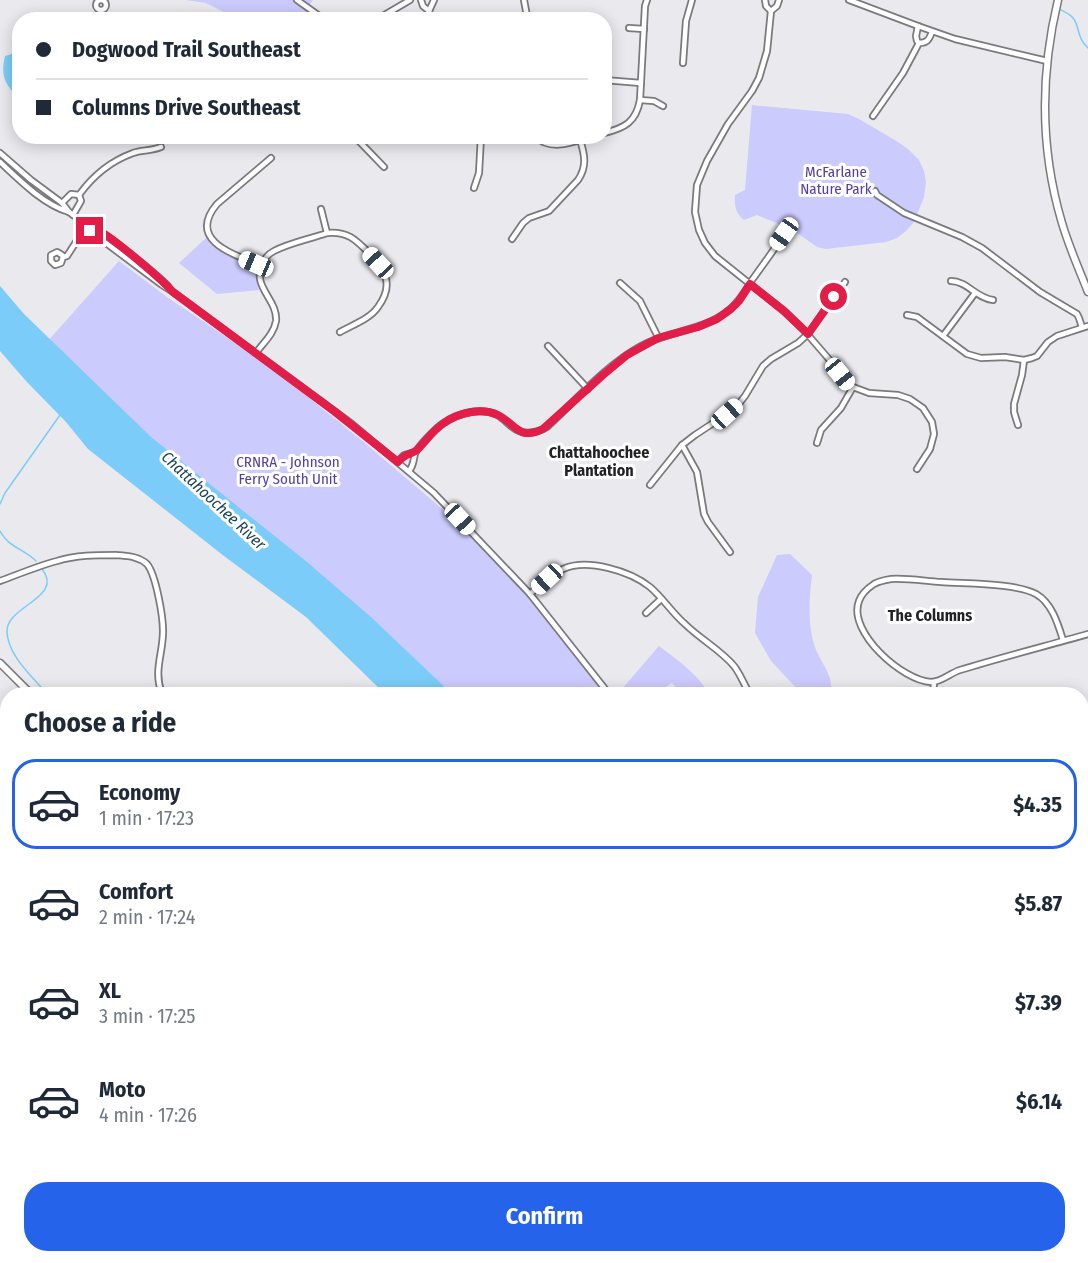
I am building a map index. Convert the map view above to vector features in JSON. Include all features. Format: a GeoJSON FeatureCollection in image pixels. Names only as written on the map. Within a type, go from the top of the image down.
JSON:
{"type":"FeatureCollection","features":[{"type":"Feature","properties":{"kind":"street"},"geometry":{"type":"LineString","coordinates":[[297,0],[314,12]]}},
{"type":"Feature","properties":{"kind":"street"},"geometry":{"type":"LineString","coordinates":[[388,12],[410,0]]}},
{"type":"Feature","properties":{"kind":"street"},"geometry":{"type":"LineString","coordinates":[[421,0],[423,6],[429,11],[434,0]]}},
{"type":"Feature","properties":{"kind":"street"},"geometry":{"type":"LineString","coordinates":[[643,0],[645,6]]}},
{"type":"Feature","properties":{"kind":"street"},"geometry":{"type":"LineString","coordinates":[[612,131],[629,123],[638,111],[647,0]]}},
{"type":"Feature","properties":{"kind":"street"},"geometry":{"type":"LineString","coordinates":[[683,63],[686,21],[695,0]]}},
{"type":"Feature","properties":{"kind":"street"},"geometry":{"type":"LineString","coordinates":[[765,0],[771,12]]}},
{"type":"Feature","properties":{"kind":"street"},"geometry":{"type":"LineString","coordinates":[[779,0],[771,12],[767,51],[759,78],[728,124],[701,175],[695,194],[696,222],[705,243],[715,256],[784,311],[808,334],[853,387],[869,393],[898,394],[923,408],[932,422],[934,434],[930,449],[917,469]]}},
{"type":"Feature","properties":{"kind":"street"},"geometry":{"type":"LineString","coordinates":[[850,0],[932,32],[1047,61]]}},
{"type":"Feature","properties":{"kind":"street"},"geometry":{"type":"LineString","coordinates":[[1058,0],[1047,61],[1044,119],[1046,148],[1062,225],[1088,292]]}},
{"type":"Feature","properties":{"kind":"street"},"geometry":{"type":"LineString","coordinates":[[918,26],[916,36],[919,43]]}},
{"type":"Feature","properties":{"kind":"street"},"geometry":{"type":"LineString","coordinates":[[629,28],[644,29]]}},
{"type":"Feature","properties":{"kind":"street"},"geometry":{"type":"LineString","coordinates":[[919,43],[928,41],[932,32]]}},
{"type":"Feature","properties":{"kind":"street"},"geometry":{"type":"LineString","coordinates":[[873,116],[903,73],[919,43]]}},
{"type":"Feature","properties":{"kind":"street"},"geometry":{"type":"LineString","coordinates":[[612,81],[641,83]]}},
{"type":"Feature","properties":{"kind":"street"},"geometry":{"type":"LineString","coordinates":[[640,100],[654,101],[663,105]]}},
{"type":"Feature","properties":{"kind":"street"},"geometry":{"type":"LineString","coordinates":[[362,144],[384,166]]}},
{"type":"Feature","properties":{"kind":"street"},"geometry":{"type":"LineString","coordinates":[[474,188],[479,173],[481,144]]}},
{"type":"Feature","properties":{"kind":"street"},"geometry":{"type":"LineString","coordinates":[[512,239],[523,223],[529,218],[549,211],[582,175],[585,163],[581,144]]}},
{"type":"Feature","properties":{"kind":"street"},"geometry":{"type":"LineString","coordinates":[[79,195],[96,176],[112,163],[133,153],[151,151],[161,147]]}},
{"type":"Feature","properties":{"kind":"street"},"geometry":{"type":"LineString","coordinates":[[0,153],[62,203],[87,225],[90,231],[343,417],[409,471],[447,506],[530,594],[603,687]]}},
{"type":"Feature","properties":{"kind":"street"},"geometry":{"type":"LineString","coordinates":[[261,266],[218,246],[210,236],[208,225],[212,210],[217,204],[271,158]]}},
{"type":"Feature","properties":{"kind":"street"},"geometry":{"type":"LineString","coordinates":[[0,162],[29,188],[59,209],[71,213]]}},
{"type":"Feature","properties":{"kind":"street"},"geometry":{"type":"LineString","coordinates":[[874,191],[904,213],[962,237],[982,248],[1040,292],[1077,314],[1085,326],[1057,336],[1048,342],[1037,356],[1024,360],[1005,357],[981,358],[971,356],[917,317],[907,315]]}},
{"type":"Feature","properties":{"kind":"street"},"geometry":{"type":"LineString","coordinates":[[62,203],[71,194],[79,195]]}},
{"type":"Feature","properties":{"kind":"street"},"geometry":{"type":"LineString","coordinates":[[71,213],[81,201],[79,195]]}},
{"type":"Feature","properties":{"kind":"street"},"geometry":{"type":"LineString","coordinates":[[321,209],[327,233]]}},
{"type":"Feature","properties":{"kind":"street"},"geometry":{"type":"LineString","coordinates":[[63,257],[67,256],[87,225]]}},
{"type":"Feature","properties":{"kind":"street"},"geometry":{"type":"LineString","coordinates":[[256,353],[271,334],[276,319],[273,307],[260,282],[261,266],[267,256],[277,249],[327,233],[342,233],[356,240],[380,266],[387,282],[386,293],[376,310],[340,332]]}},
{"type":"Feature","properties":{"kind":"street"},"geometry":{"type":"LineString","coordinates":[[398,462],[404,455],[415,452],[439,426],[464,414],[492,413],[500,416],[518,430],[528,433],[538,432],[547,427],[627,355],[658,338],[717,319],[731,309],[739,301],[784,234]]}},
{"type":"Feature","properties":{"kind":"street"},"geometry":{"type":"LineString","coordinates":[[951,281],[961,283],[984,299],[993,300]]}},
{"type":"Feature","properties":{"kind":"street"},"geometry":{"type":"LineString","coordinates":[[650,485],[682,446],[694,435],[727,414],[745,396],[771,359],[798,343],[808,334],[845,282]]}},
{"type":"Feature","properties":{"kind":"street"},"geometry":{"type":"LineString","coordinates":[[620,283],[640,302],[658,338]]}},
{"type":"Feature","properties":{"kind":"street"},"geometry":{"type":"LineString","coordinates":[[943,336],[975,293]]}},
{"type":"Feature","properties":{"kind":"street"},"geometry":{"type":"LineString","coordinates":[[548,346],[588,389]]}},
{"type":"Feature","properties":{"kind":"street"},"geometry":{"type":"LineString","coordinates":[[1018,425],[1013,409],[1024,360]]}},
{"type":"Feature","properties":{"kind":"street"},"geometry":{"type":"LineString","coordinates":[[817,443],[821,430],[842,408],[853,387]]}},
{"type":"Feature","properties":{"kind":"street"},"geometry":{"type":"LineString","coordinates":[[934,434],[940,434]]}},
{"type":"Feature","properties":{"kind":"street"},"geometry":{"type":"LineString","coordinates":[[682,446],[697,472],[704,514],[730,552]]}},
{"type":"Feature","properties":{"kind":"street"},"geometry":{"type":"LineString","coordinates":[[409,471],[414,464],[415,452]]}},
{"type":"Feature","properties":{"kind":"street"},"geometry":{"type":"LineString","coordinates":[[0,581],[58,560],[77,557],[129,556],[143,561],[154,577],[162,619],[163,638],[158,669],[161,687]]}},
{"type":"Feature","properties":{"kind":"street"},"geometry":{"type":"LineString","coordinates":[[530,594],[558,571],[571,566],[601,567],[632,576],[648,586],[684,624],[732,663],[746,687]]}},
{"type":"Feature","properties":{"kind":"street"},"geometry":{"type":"LineString","coordinates":[[1064,640],[1046,603],[1037,595],[1023,589],[898,579],[883,580],[870,587],[859,600],[861,625],[866,637],[904,673],[917,679],[934,682],[958,670],[1088,634]]}},
{"type":"Feature","properties":{"kind":"street"},"geometry":{"type":"LineString","coordinates":[[646,613],[661,599]]}},
{"type":"Feature","properties":{"kind":"street"},"geometry":{"type":"LineString","coordinates":[[0,663],[24,687]]}},
{"type":"Feature","properties":{"kind":"street"},"geometry":{"type":"LineString","coordinates":[[934,682],[934,687]]}},
{"type":"Feature","properties":{"kind":"green space"},"geometry":{"type":"Polygon","coordinates":[[[186,0],[313,0],[306,12],[224,12],[206,3],[186,0]]]}},
{"type":"Feature","properties":{"kind":"green space","name":"McFarlane Nature Park"},"geometry":{"type":"Polygon","coordinates":[[[752,105],[848,114],[908,149],[919,160],[926,182],[924,197],[914,222],[897,238],[886,242],[826,249],[817,247],[793,230],[757,215],[744,220],[736,209],[735,195],[745,190],[752,105]]]}},
{"type":"Feature","properties":{"kind":"green space"},"geometry":{"type":"Polygon","coordinates":[[[207,237],[222,252],[254,266],[259,290],[217,294],[179,263],[207,237]]]}},
{"type":"Feature","properties":{"kind":"green space","name":"CRNRA - Johnson Ferry South Unit"},"geometry":{"type":"Polygon","coordinates":[[[119,261],[167,297],[271,367],[454,519],[515,580],[599,687],[438,687],[235,517],[47,342],[119,261]]]}},
{"type":"Feature","properties":{"kind":"green space"},"geometry":{"type":"Polygon","coordinates":[[[790,554],[812,575],[811,632],[831,687],[795,687],[771,661],[755,633],[758,597],[777,555],[790,554]]]}},
{"type":"Feature","properties":{"kind":"green space"},"geometry":{"type":"Polygon","coordinates":[[[659,646],[680,662],[704,687],[676,687],[672,683],[666,687],[624,687],[659,646]]]}},
{"type":"Feature","properties":{"kind":"water"},"geometry":{"type":"Polygon","coordinates":[[[12,54],[12,90],[5,80],[3,70],[5,56],[12,54]]]}},
{"type":"Feature","properties":{"kind":"water","name":"Chattahoochee River"},"geometry":{"type":"Polygon","coordinates":[[[0,286],[24,314],[151,437],[307,562],[372,618],[445,687],[378,687],[306,617],[88,449],[0,351],[0,286]]]}},
{"type":"Feature","properties":{"kind":"waterway"},"geometry":{"type":"LineString","coordinates":[[1061,10],[1073,18],[1088,48]]}},
{"type":"Feature","properties":{"kind":"waterway"},"geometry":{"type":"LineString","coordinates":[[0,504],[5,493],[60,415]]}},
{"type":"Feature","properties":{"kind":"waterway"},"geometry":{"type":"LineString","coordinates":[[0,531],[7,541],[36,561]]}},
{"type":"Feature","properties":{"kind":"waterway"},"geometry":{"type":"LineString","coordinates":[[41,687],[16,658],[8,641],[7,632],[9,623],[15,615],[41,595],[46,587],[47,579],[42,569]]}},
{"type":"Feature","properties":{"kind":"district","name":"Chattahoochee Plantation"},"geometry":{"type":"Point","coordinates":[599,461]}},
{"type":"Feature","properties":{"kind":"district","name":"The Columns"},"geometry":{"type":"Point","coordinates":[930,615]}},
{"type":"Feature","properties":{"kind":"route"},"geometry":{"type":"LineString","coordinates":[[90,231],[87,225],[93,226],[111,238],[173,292],[334,411],[398,462],[404,455],[415,452],[444,422],[464,414],[488,412],[500,416],[514,428],[523,432],[538,432],[547,427],[618,361],[658,338],[717,319],[739,301],[750,284],[808,334],[834,297]]}}]}
